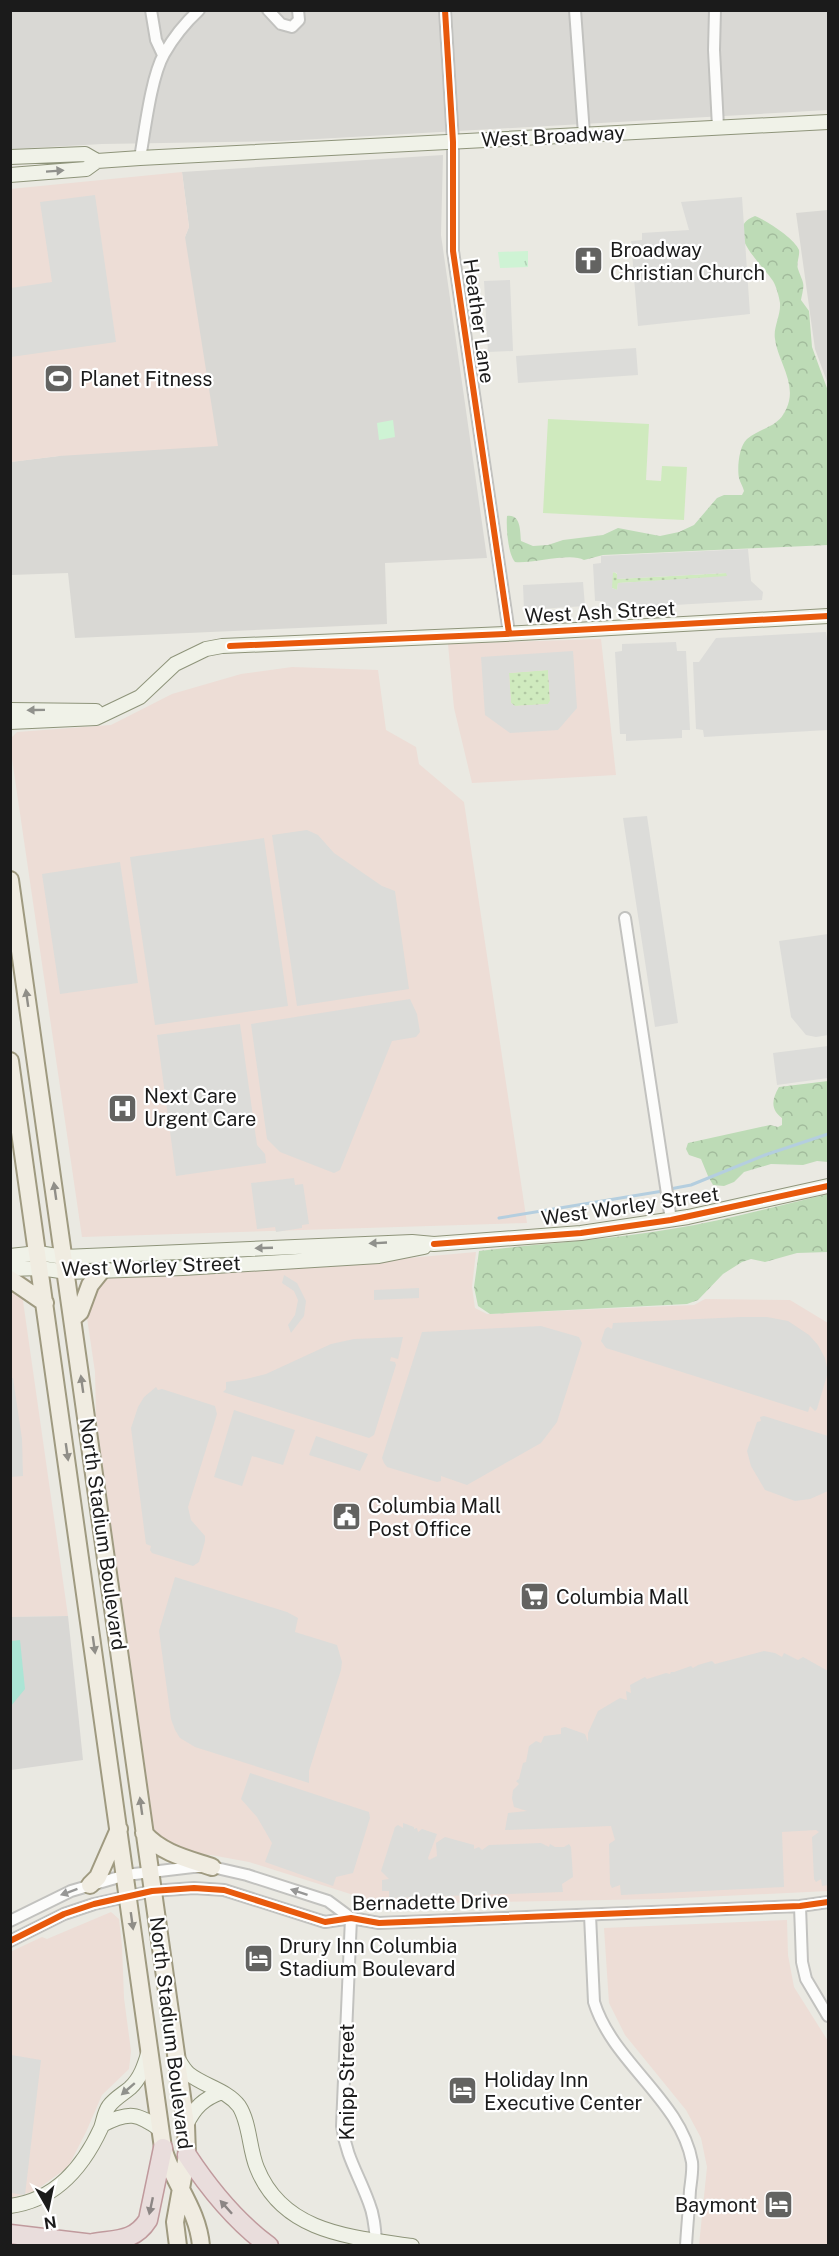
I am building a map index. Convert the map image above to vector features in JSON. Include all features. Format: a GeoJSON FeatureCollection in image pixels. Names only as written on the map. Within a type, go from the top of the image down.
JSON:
{"type":"FeatureCollection","features":[{"type":"Feature","properties":{"kind":"highway"},"geometry":{"type":"LineString","coordinates":[[10,2234],[98,2244],[132,2237],[148,2220],[162,2139]]}},
{"type":"Feature","properties":{"kind":"highway"},"geometry":{"type":"LineString","coordinates":[[188,2155],[215,2195],[269,2246]]}},
{"type":"Feature","properties":{"kind":"main road","name":"North Stadium Boulevard"},"geometry":{"type":"LineString","coordinates":[[10,880],[152,1891],[178,2059],[188,2155],[176,2222],[177,2246]]}},
{"type":"Feature","properties":{"kind":"main road","name":"North Stadium Boulevard"},"geometry":{"type":"LineString","coordinates":[[10,1061],[162,2139],[168,2163],[196,2219],[201,2246]]}},
{"type":"Feature","properties":{"kind":"main road"},"geometry":{"type":"LineString","coordinates":[[73,1318],[80,1312],[90,1285],[102,1270]]}},
{"type":"Feature","properties":{"kind":"main road"},"geometry":{"type":"LineString","coordinates":[[10,1279],[45,1303]]}},
{"type":"Feature","properties":{"kind":"main road"},"geometry":{"type":"LineString","coordinates":[[90,1886],[98,1878],[119,1828]]}},
{"type":"Feature","properties":{"kind":"main road"},"geometry":{"type":"LineString","coordinates":[[144,1833],[154,1844],[179,1856],[212,1867]]}},
{"type":"Feature","properties":{"kind":"street"},"geometry":{"type":"LineString","coordinates":[[151,10],[156,40],[162,56]]}},
{"type":"Feature","properties":{"kind":"street"},"geometry":{"type":"LineString","coordinates":[[140,158],[156,73],[162,56],[174,38],[199,10]]}},
{"type":"Feature","properties":{"kind":"street"},"geometry":{"type":"LineString","coordinates":[[268,10],[281,24],[292,27],[299,20],[298,10]]}},
{"type":"Feature","properties":{"kind":"street","name":"Heather Lane"},"geometry":{"type":"LineString","coordinates":[[445,10],[453,142],[453,251],[509,633]]}},
{"type":"Feature","properties":{"kind":"street"},"geometry":{"type":"LineString","coordinates":[[575,10],[584,134]]}},
{"type":"Feature","properties":{"kind":"street"},"geometry":{"type":"LineString","coordinates":[[715,10],[714,50],[718,127]]}},
{"type":"Feature","properties":{"kind":"street","name":"West Broadway"},"geometry":{"type":"LineString","coordinates":[[10,174],[86,169],[97,161],[140,158],[828,122]]}},
{"type":"Feature","properties":{"kind":"street","name":"West Broadway"},"geometry":{"type":"LineString","coordinates":[[10,157],[85,154],[97,161]]}},
{"type":"Feature","properties":{"kind":"street","name":"West Ash Street"},"geometry":{"type":"LineString","coordinates":[[10,722],[96,718],[140,697],[175,664],[206,649],[828,616]]}},
{"type":"Feature","properties":{"kind":"street","name":"West Ash Street"},"geometry":{"type":"LineString","coordinates":[[10,710],[77,710],[104,713]]}},
{"type":"Feature","properties":{"kind":"street"},"geometry":{"type":"LineString","coordinates":[[625,918],[671,1220]]}},
{"type":"Feature","properties":{"kind":"street","name":"West Worley Street"},"geometry":{"type":"LineString","coordinates":[[65,1264],[412,1242],[434,1244],[580,1233],[671,1220],[828,1186]]}},
{"type":"Feature","properties":{"kind":"street","name":"West Worley Street"},"geometry":{"type":"LineString","coordinates":[[10,1256],[102,1270],[183,1268],[379,1256],[434,1244]]}},
{"type":"Feature","properties":{"kind":"street","name":"West Worley Street"},"geometry":{"type":"LineString","coordinates":[[10,1269],[39,1260]]}},
{"type":"Feature","properties":{"kind":"street","name":"Bernadette Drive"},"geometry":{"type":"LineString","coordinates":[[10,1922],[58,1896],[126,1875],[212,1867],[247,1875],[327,1901],[351,1918]]}},
{"type":"Feature","properties":{"kind":"street","name":"Bernadette Drive"},"geometry":{"type":"LineString","coordinates":[[10,1941],[64,1914],[129,1895],[194,1888],[224,1890],[325,1922],[351,1918],[380,1923],[590,1915],[800,1906],[828,1902]]}},
{"type":"Feature","properties":{"kind":"street"},"geometry":{"type":"LineString","coordinates":[[800,1906],[802,1962],[806,1979],[828,2016]]}},
{"type":"Feature","properties":{"kind":"street"},"geometry":{"type":"LineString","coordinates":[[590,1915],[594,2002],[598,2014],[610,2037],[679,2125],[688,2145],[692,2165],[686,2246]]}},
{"type":"Feature","properties":{"kind":"street","name":"Knipp Street"},"geometry":{"type":"LineString","coordinates":[[351,1918],[342,2126],[344,2145],[375,2221],[376,2241]]}},
{"type":"Feature","properties":{"kind":"street"},"geometry":{"type":"LineString","coordinates":[[10,2206],[40,2199],[74,2174],[102,2125],[104,2113],[113,2101],[136,2081],[150,2049]]}},
{"type":"Feature","properties":{"kind":"street"},"geometry":{"type":"LineString","coordinates":[[178,2059],[187,2073],[222,2092],[240,2108],[252,2156],[262,2180],[273,2197],[290,2213],[312,2226],[376,2241],[412,2246]]}},
{"type":"Feature","properties":{"kind":"street"},"geometry":{"type":"LineString","coordinates":[[186,2125],[201,2102],[222,2092]]}},
{"type":"Feature","properties":{"kind":"street"},"geometry":{"type":"LineString","coordinates":[[102,2125],[118,2116],[130,2114],[146,2120],[162,2139]]}},
{"type":"Feature","properties":{"kind":"shaded area"},"geometry":{"type":"Polygon","coordinates":[[[11,11],[828,11],[828,110],[282,141],[102,144],[11,149],[11,11]]]}},
{"type":"Feature","properties":{"kind":"shaded area"},"geometry":{"type":"Polygon","coordinates":[[[443,155],[441,235],[487,558],[385,563],[387,624],[75,638],[68,573],[11,575],[10,462],[59,456],[185,237],[189,227],[182,172],[443,155]]]}},
{"type":"Feature","properties":{"kind":"shaded area"},"geometry":{"type":"Polygon","coordinates":[[[182,172],[189,227],[185,237],[218,446],[59,456],[11,462],[10,189],[182,172]]]}},
{"type":"Feature","properties":{"kind":"shaded area"},"geometry":{"type":"Polygon","coordinates":[[[95,195],[116,342],[11,357],[11,288],[52,282],[40,202],[95,195]]]}},
{"type":"Feature","properties":{"kind":"shaded area"},"geometry":{"type":"Polygon","coordinates":[[[742,197],[750,314],[638,326],[631,241],[642,240],[642,233],[689,230],[681,202],[742,197]]]}},
{"type":"Feature","properties":{"kind":"shaded area"},"geometry":{"type":"Polygon","coordinates":[[[828,210],[828,384],[815,349],[796,213],[828,210]]]}},
{"type":"Feature","properties":{"kind":"shaded area"},"geometry":{"type":"Polygon","coordinates":[[[510,280],[513,351],[488,352],[484,281],[510,280]]]}},
{"type":"Feature","properties":{"kind":"shaded area"},"geometry":{"type":"Polygon","coordinates":[[[636,348],[638,375],[518,383],[516,356],[636,348]]]}},
{"type":"Feature","properties":{"kind":"shaded area"},"geometry":{"type":"Polygon","coordinates":[[[748,549],[751,581],[763,592],[762,600],[604,609],[603,601],[595,601],[593,564],[601,563],[601,556],[748,549]],[[613,572],[612,588],[617,590],[618,583],[727,576],[726,573],[617,579],[617,573],[613,572]]]}},
{"type":"Feature","properties":{"kind":"shaded area"},"geometry":{"type":"Polygon","coordinates":[[[583,582],[585,606],[524,610],[523,585],[583,582]]]}},
{"type":"Feature","properties":{"kind":"shaded area"},"geometry":{"type":"Polygon","coordinates":[[[826,632],[828,730],[704,737],[703,730],[696,729],[693,662],[699,662],[716,638],[826,632]]]}},
{"type":"Feature","properties":{"kind":"shaded area"},"geometry":{"type":"Polygon","coordinates":[[[601,639],[616,775],[472,783],[454,708],[448,644],[601,639]]]}},
{"type":"Feature","properties":{"kind":"shaded area"},"geometry":{"type":"Polygon","coordinates":[[[676,642],[677,651],[686,651],[690,730],[682,730],[682,738],[626,741],[626,734],[620,734],[615,652],[622,651],[622,644],[676,642]]]}},
{"type":"Feature","properties":{"kind":"shaded area"},"geometry":{"type":"Polygon","coordinates":[[[573,651],[577,708],[558,730],[510,733],[485,715],[481,657],[573,651]],[[548,670],[509,673],[511,703],[515,706],[548,704],[550,701],[548,670]]]}},
{"type":"Feature","properties":{"kind":"shaded area"},"geometry":{"type":"Polygon","coordinates":[[[292,667],[378,670],[386,730],[416,747],[419,764],[464,802],[527,1223],[82,1237],[10,739],[17,732],[111,725],[172,694],[241,674],[292,667]]]}},
{"type":"Feature","properties":{"kind":"shaded area"},"geometry":{"type":"Polygon","coordinates":[[[647,816],[678,1023],[655,1027],[623,818],[647,816]]]}},
{"type":"Feature","properties":{"kind":"shaded area"},"geometry":{"type":"Polygon","coordinates":[[[307,830],[318,835],[334,853],[382,886],[395,891],[409,989],[297,1006],[272,835],[307,830]]]}},
{"type":"Feature","properties":{"kind":"shaded area"},"geometry":{"type":"Polygon","coordinates":[[[264,838],[288,1006],[155,1025],[130,857],[264,838]]]}},
{"type":"Feature","properties":{"kind":"shaded area"},"geometry":{"type":"Polygon","coordinates":[[[120,862],[138,983],[60,994],[42,874],[120,862]]]}},
{"type":"Feature","properties":{"kind":"shaded area"},"geometry":{"type":"Polygon","coordinates":[[[828,934],[828,1035],[816,1037],[806,1035],[791,1017],[779,941],[828,934]]]}},
{"type":"Feature","properties":{"kind":"shaded area"},"geometry":{"type":"Polygon","coordinates":[[[410,999],[417,1014],[420,1032],[416,1037],[392,1041],[340,1170],[334,1173],[280,1152],[267,1139],[251,1024],[410,999]]]}},
{"type":"Feature","properties":{"kind":"shaded area"},"geometry":{"type":"Polygon","coordinates":[[[240,1024],[257,1145],[265,1154],[266,1163],[176,1176],[157,1035],[240,1024]]]}},
{"type":"Feature","properties":{"kind":"shaded area"},"geometry":{"type":"Polygon","coordinates":[[[828,1046],[828,1078],[777,1085],[773,1053],[828,1046]]]}},
{"type":"Feature","properties":{"kind":"shaded area"},"geometry":{"type":"Polygon","coordinates":[[[294,1178],[295,1185],[303,1184],[309,1224],[302,1225],[302,1228],[276,1232],[275,1227],[257,1229],[251,1183],[294,1178]]]}},
{"type":"Feature","properties":{"kind":"shaded area","name":"Columbia Mall"},"geometry":{"type":"Polygon","coordinates":[[[476,1252],[472,1287],[475,1308],[487,1314],[694,1305],[705,1299],[790,1300],[828,1323],[828,1891],[661,1899],[382,1904],[249,1862],[211,1855],[188,1854],[159,1838],[154,1829],[96,1417],[95,1372],[86,1311],[98,1283],[108,1278],[342,1264],[476,1252]]]}},
{"type":"Feature","properties":{"kind":"shaded area"},"geometry":{"type":"Polygon","coordinates":[[[284,1275],[297,1283],[306,1301],[304,1316],[291,1333],[288,1325],[295,1315],[298,1300],[294,1291],[282,1283],[284,1275]]]}},
{"type":"Feature","properties":{"kind":"shaded area"},"geometry":{"type":"Polygon","coordinates":[[[419,1288],[419,1298],[374,1300],[374,1290],[419,1288]]]}},
{"type":"Feature","properties":{"kind":"shaded area"},"geometry":{"type":"Polygon","coordinates":[[[10,1289],[22,1294],[68,1616],[11,1617],[10,1289]]]}},
{"type":"Feature","properties":{"kind":"shaded area"},"geometry":{"type":"Polygon","coordinates":[[[767,1317],[788,1321],[809,1335],[818,1345],[825,1358],[828,1372],[815,1411],[810,1406],[808,1412],[606,1348],[601,1341],[605,1329],[608,1327],[612,1329],[613,1323],[767,1317]]]}},
{"type":"Feature","properties":{"kind":"shaded area"},"geometry":{"type":"Polygon","coordinates":[[[541,1326],[579,1337],[582,1343],[557,1422],[541,1443],[467,1485],[441,1476],[441,1481],[437,1482],[387,1467],[382,1458],[422,1332],[541,1326]]]}},
{"type":"Feature","properties":{"kind":"shaded area"},"geometry":{"type":"Polygon","coordinates":[[[403,1337],[398,1359],[391,1357],[390,1361],[395,1362],[396,1365],[374,1435],[369,1438],[223,1392],[226,1389],[226,1382],[266,1374],[331,1344],[354,1339],[403,1337]]]}},
{"type":"Feature","properties":{"kind":"shaded area"},"geometry":{"type":"Polygon","coordinates":[[[10,1378],[13,1378],[22,1439],[23,1476],[11,1477],[10,1378]]]}},
{"type":"Feature","properties":{"kind":"shaded area"},"geometry":{"type":"Polygon","coordinates":[[[156,1387],[158,1390],[162,1389],[215,1406],[217,1414],[188,1507],[191,1520],[205,1536],[199,1562],[193,1566],[152,1553],[151,1546],[146,1544],[131,1428],[144,1397],[156,1387]]]}},
{"type":"Feature","properties":{"kind":"shaded area"},"geometry":{"type":"Polygon","coordinates":[[[234,1410],[295,1430],[283,1465],[252,1456],[242,1486],[214,1477],[234,1410]]]}},
{"type":"Feature","properties":{"kind":"shaded area"},"geometry":{"type":"Polygon","coordinates":[[[764,1416],[828,1436],[828,1491],[810,1499],[795,1501],[765,1490],[751,1466],[747,1451],[757,1422],[761,1421],[760,1417],[764,1416]]]}},
{"type":"Feature","properties":{"kind":"shaded area"},"geometry":{"type":"Polygon","coordinates":[[[316,1436],[368,1454],[360,1471],[309,1455],[316,1436]]]}},
{"type":"Feature","properties":{"kind":"shaded area"},"geometry":{"type":"Polygon","coordinates":[[[175,1577],[287,1612],[298,1618],[295,1632],[337,1645],[342,1662],[341,1670],[309,1771],[309,1783],[195,1747],[180,1738],[171,1719],[159,1631],[175,1577]]]}},
{"type":"Feature","properties":{"kind":"shaded area"},"geometry":{"type":"Polygon","coordinates":[[[68,1616],[83,1760],[11,1770],[10,1617],[68,1616]]]}},
{"type":"Feature","properties":{"kind":"shaded area"},"geometry":{"type":"Polygon","coordinates":[[[764,1651],[782,1657],[784,1653],[798,1660],[803,1657],[828,1671],[828,1885],[822,1886],[821,1879],[816,1882],[814,1879],[812,1837],[819,1832],[816,1830],[782,1832],[784,1887],[621,1895],[620,1885],[612,1888],[610,1884],[609,1844],[615,1840],[611,1826],[505,1830],[508,1813],[527,1811],[514,1807],[513,1790],[519,1784],[516,1781],[519,1779],[523,1763],[526,1762],[529,1746],[536,1741],[541,1743],[544,1736],[561,1734],[561,1728],[565,1727],[585,1734],[588,1742],[588,1733],[598,1711],[620,1698],[627,1700],[626,1691],[631,1693],[630,1685],[645,1677],[647,1679],[666,1673],[670,1674],[691,1666],[693,1668],[712,1661],[715,1664],[764,1651]]]}},
{"type":"Feature","properties":{"kind":"shaded area"},"geometry":{"type":"Polygon","coordinates":[[[250,1773],[369,1812],[370,1818],[353,1873],[336,1877],[333,1886],[265,1862],[272,1843],[257,1817],[241,1799],[250,1773]]]}},
{"type":"Feature","properties":{"kind":"shaded area"},"geometry":{"type":"Polygon","coordinates":[[[403,1823],[414,1829],[417,1828],[418,1832],[422,1829],[437,1834],[429,1860],[437,1856],[436,1843],[445,1837],[474,1845],[474,1849],[479,1847],[482,1850],[489,1845],[541,1843],[549,1847],[550,1844],[555,1847],[564,1847],[569,1844],[573,1877],[562,1884],[563,1892],[389,1898],[389,1891],[382,1891],[382,1880],[389,1879],[381,1871],[395,1827],[398,1825],[403,1828],[403,1823]]]}},
{"type":"Feature","properties":{"kind":"shaded area"},"geometry":{"type":"Polygon","coordinates":[[[111,1912],[119,1919],[124,1998],[131,2051],[129,2069],[102,2095],[68,2167],[35,2191],[10,2198],[10,1952],[42,1937],[47,1939],[111,1912]]]}},
{"type":"Feature","properties":{"kind":"shaded area"},"geometry":{"type":"Polygon","coordinates":[[[787,1920],[788,1955],[794,1987],[828,2041],[828,2245],[699,2245],[707,2167],[701,2138],[686,2110],[625,2035],[609,2003],[604,1928],[787,1920]]]}},
{"type":"Feature","properties":{"kind":"shaded area"},"geometry":{"type":"Polygon","coordinates":[[[11,2055],[41,2060],[25,2195],[11,2193],[11,2055]]]}},
{"type":"Feature","properties":{"kind":"green space"},"geometry":{"type":"Polygon","coordinates":[[[755,216],[786,235],[799,250],[798,267],[803,281],[801,300],[809,311],[812,347],[828,391],[828,545],[603,555],[584,560],[570,557],[515,562],[509,547],[507,516],[512,516],[517,520],[521,541],[533,546],[603,535],[618,528],[660,536],[679,532],[694,525],[717,498],[724,495],[742,495],[744,491],[738,469],[744,442],[782,416],[786,410],[790,393],[775,339],[780,308],[777,291],[773,281],[747,247],[743,238],[742,229],[746,222],[755,216]]]}},
{"type":"Feature","properties":{"kind":"green space"},"geometry":{"type":"Polygon","coordinates":[[[528,251],[528,267],[500,268],[498,252],[528,251]]]}},
{"type":"Feature","properties":{"kind":"green space"},"geometry":{"type":"Polygon","coordinates":[[[548,419],[649,424],[646,480],[661,481],[662,466],[687,467],[684,520],[543,513],[548,419]]]}},
{"type":"Feature","properties":{"kind":"green space"},"geometry":{"type":"Polygon","coordinates":[[[393,420],[395,437],[379,440],[377,423],[393,420]]]}},
{"type":"Feature","properties":{"kind":"green space"},"geometry":{"type":"Polygon","coordinates":[[[614,572],[617,574],[617,579],[727,573],[727,577],[618,583],[617,590],[612,588],[611,574],[614,572]]]}},
{"type":"Feature","properties":{"kind":"green space"},"geometry":{"type":"Polygon","coordinates":[[[548,670],[550,701],[548,704],[515,706],[511,703],[509,673],[548,670]]]}},
{"type":"Feature","properties":{"kind":"green space"},"geometry":{"type":"Polygon","coordinates":[[[828,1081],[828,1162],[817,1161],[803,1165],[771,1164],[744,1172],[734,1182],[724,1186],[713,1185],[701,1159],[689,1155],[686,1149],[688,1143],[770,1125],[778,1127],[782,1125],[782,1118],[775,1111],[773,1104],[779,1087],[828,1081]]]}},
{"type":"Feature","properties":{"kind":"green space"},"geometry":{"type":"Polygon","coordinates":[[[828,1194],[828,1252],[797,1253],[765,1262],[751,1259],[742,1262],[723,1274],[698,1300],[687,1304],[490,1314],[478,1306],[474,1287],[479,1251],[623,1236],[691,1226],[828,1194]]]}},
{"type":"Feature","properties":{"kind":"green space"},"geometry":{"type":"Polygon","coordinates":[[[20,1640],[25,1689],[11,1706],[11,1641],[20,1640]]]}},
{"type":"Feature","properties":{"kind":"waterway"},"geometry":{"type":"LineString","coordinates":[[670,1189],[691,1185],[765,1155],[828,1134]]}},
{"type":"Feature","properties":{"kind":"waterway"},"geometry":{"type":"LineString","coordinates":[[499,1218],[663,1191]]}},
{"type":"Feature","properties":{"kind":"cycle path"},"geometry":{"type":"LineString","coordinates":[[445,10],[453,142],[453,251],[509,633]]}},
{"type":"Feature","properties":{"kind":"cycle path"},"geometry":{"type":"LineString","coordinates":[[230,646],[828,616]]}},
{"type":"Feature","properties":{"kind":"cycle path"},"geometry":{"type":"LineString","coordinates":[[434,1244],[581,1233],[671,1220],[828,1186]]}},
{"type":"Feature","properties":{"kind":"cycle path"},"geometry":{"type":"LineString","coordinates":[[10,1941],[64,1914],[94,1904],[152,1891],[194,1888],[224,1890],[325,1922],[351,1918],[379,1923],[800,1906],[828,1902]]}},
{"type":"Feature","properties":{"kind":"place","name":"Broadway Christian Church"},"geometry":{"type":"Point","coordinates":[589,261]}},
{"type":"Feature","properties":{"kind":"place","name":"Planet Fitness"},"geometry":{"type":"Point","coordinates":[59,379]}},
{"type":"Feature","properties":{"kind":"place","name":"Next Care Urgent Care"},"geometry":{"type":"Point","coordinates":[123,1108]}},
{"type":"Feature","properties":{"kind":"place","name":"Columbia Mall Post Office"},"geometry":{"type":"Point","coordinates":[347,1517]}},
{"type":"Feature","properties":{"kind":"place","name":"Columbia Mall"},"geometry":{"type":"Point","coordinates":[535,1597]}},
{"type":"Feature","properties":{"kind":"place","name":"Drury Inn Columbia Stadium Boulevard"},"geometry":{"type":"Point","coordinates":[258,1958]}},
{"type":"Feature","properties":{"kind":"place","name":"Holiday Inn Executive Center"},"geometry":{"type":"Point","coordinates":[463,2091]}},
{"type":"Feature","properties":{"kind":"place","name":"Baymont"},"geometry":{"type":"Point","coordinates":[778,2205]}}]}
